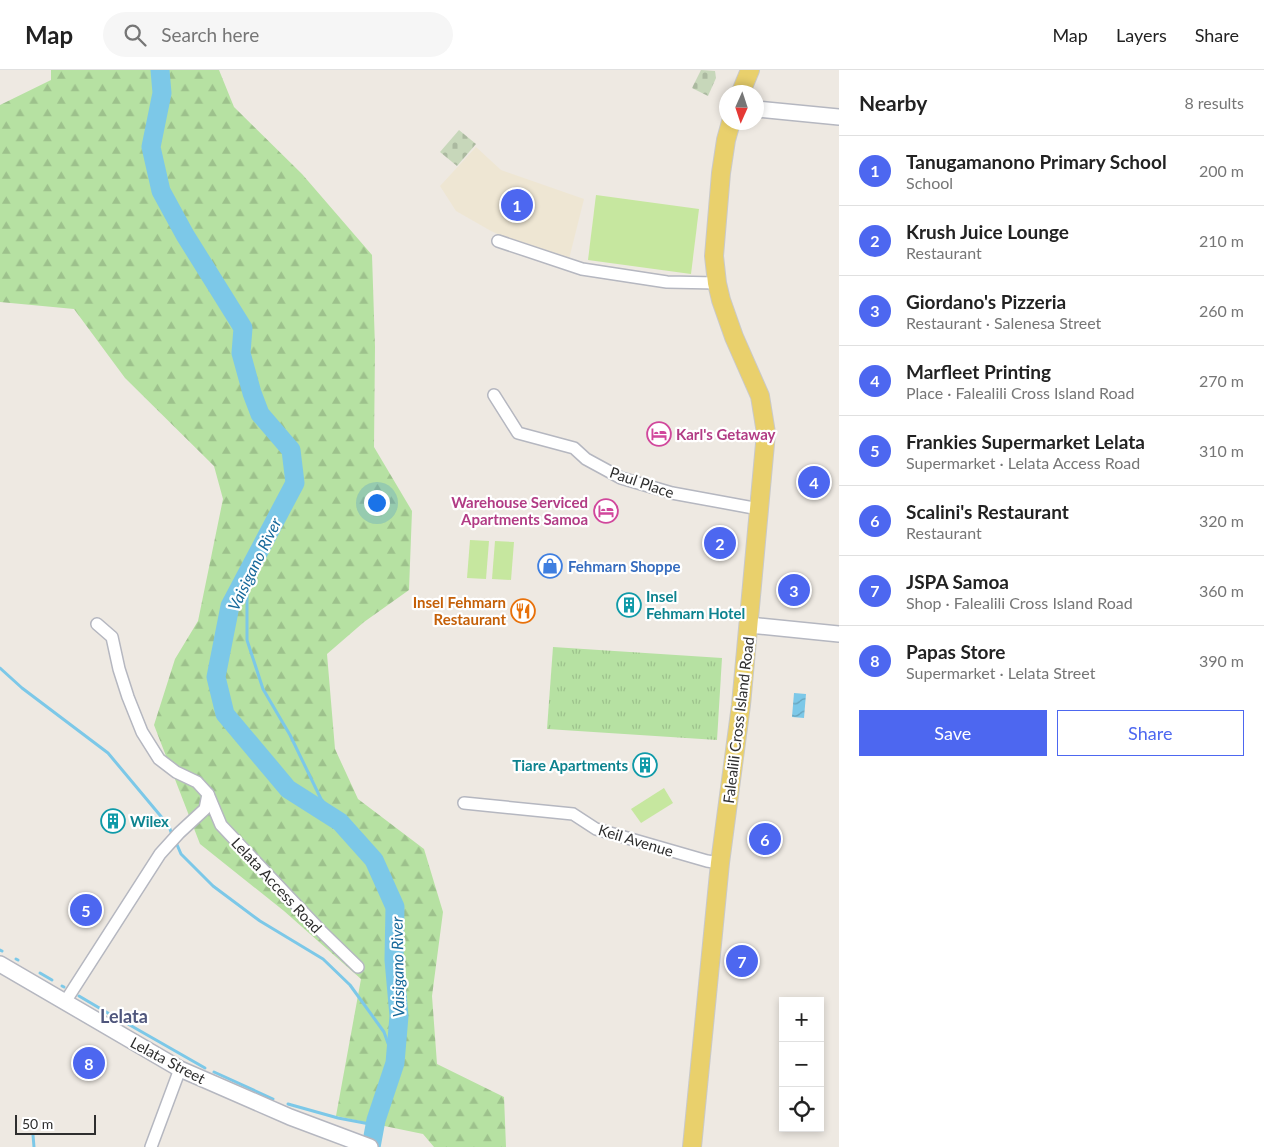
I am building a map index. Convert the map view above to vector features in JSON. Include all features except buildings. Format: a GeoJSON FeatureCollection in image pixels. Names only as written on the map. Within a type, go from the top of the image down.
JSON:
{"type":"FeatureCollection","features":[{"type":"Feature","properties":{"kind":"main road"},"geometry":{"type":"LineString","coordinates":[[744,85],[750,70]]}},
{"type":"Feature","properties":{"kind":"main road"},"geometry":{"type":"LineString","coordinates":[[764,110],[839,118]]}},
{"type":"Feature","properties":{"kind":"main road","name":"Falealili Cross Island Road"},"geometry":{"type":"LineString","coordinates":[[692,1147],[720,863],[736,750],[749,625],[766,433],[760,396],[731,330],[717,283],[714,256],[721,173],[729,130]]}},
{"type":"Feature","properties":{"kind":"main road"},"geometry":{"type":"LineString","coordinates":[[749,625],[839,634]]}},
{"type":"Feature","properties":{"kind":"main road","name":"Lelata Street"},"geometry":{"type":"LineString","coordinates":[[0,964],[180,1069],[290,1117],[370,1147]]}},
{"type":"Feature","properties":{"kind":"street"},"geometry":{"type":"LineString","coordinates":[[498,241],[582,269],[666,282],[717,283]]}},
{"type":"Feature","properties":{"kind":"street","name":"Paul Place"},"geometry":{"type":"LineString","coordinates":[[494,395],[518,433],[574,448],[586,459],[621,478],[672,494],[759,509]]}},
{"type":"Feature","properties":{"kind":"street","name":"Lelata Access Road"},"geometry":{"type":"LineString","coordinates":[[97,624],[112,637],[128,697],[142,732],[159,759],[176,772],[196,782],[208,794],[221,825],[358,968]]}},
{"type":"Feature","properties":{"kind":"street"},"geometry":{"type":"LineString","coordinates":[[65,1002],[160,854],[205,809],[208,794]]}},
{"type":"Feature","properties":{"kind":"street","name":"Keil Avenue"},"geometry":{"type":"LineString","coordinates":[[464,803],[573,814],[596,829],[707,861],[720,863]]}},
{"type":"Feature","properties":{"kind":"street"},"geometry":{"type":"LineString","coordinates":[[151,1147],[180,1069]]}},
{"type":"Feature","properties":{"kind":"shaded area"},"geometry":{"type":"Polygon","coordinates":[[[476,147],[501,170],[584,199],[569,259],[522,245],[491,231],[456,211],[440,186],[476,147]]]}},
{"type":"Feature","properties":{"kind":"green space"},"geometry":{"type":"Polygon","coordinates":[[[51,70],[219,70],[234,107],[302,174],[372,255],[375,347],[374,447],[412,511],[409,590],[364,622],[327,654],[335,749],[358,799],[424,849],[443,912],[432,996],[437,1064],[504,1097],[506,1147],[434,1147],[423,1134],[336,1116],[361,979],[284,911],[200,844],[154,725],[175,659],[198,621],[223,499],[214,466],[125,378],[74,309],[0,302],[0,105],[51,80],[51,70]]]}},
{"type":"Feature","properties":{"kind":"green space"},"geometry":{"type":"Polygon","coordinates":[[[701,70],[715,71],[716,78],[708,96],[692,88],[701,70]]]}},
{"type":"Feature","properties":{"kind":"green space"},"geometry":{"type":"Polygon","coordinates":[[[459,130],[476,144],[457,166],[440,152],[459,130]]]}},
{"type":"Feature","properties":{"kind":"green space"},"geometry":{"type":"Polygon","coordinates":[[[596,195],[699,209],[691,274],[588,260],[596,195]]]}},
{"type":"Feature","properties":{"kind":"green space"},"geometry":{"type":"Polygon","coordinates":[[[470,540],[489,541],[486,579],[467,578],[470,540]]]}},
{"type":"Feature","properties":{"kind":"green space"},"geometry":{"type":"Polygon","coordinates":[[[495,541],[514,542],[511,580],[492,579],[495,541]]]}},
{"type":"Feature","properties":{"kind":"green space"},"geometry":{"type":"Polygon","coordinates":[[[553,647],[722,658],[717,740],[547,729],[553,647]]]}},
{"type":"Feature","properties":{"kind":"green space"},"geometry":{"type":"Polygon","coordinates":[[[664,788],[673,803],[641,823],[631,809],[664,788]]]}},
{"type":"Feature","properties":{"kind":"water"},"geometry":{"type":"Polygon","coordinates":[[[794,693],[806,694],[804,718],[792,717],[794,693]]]}},
{"type":"Feature","properties":{"kind":"waterway","name":"Vaisigano River"},"geometry":{"type":"LineString","coordinates":[[160,70],[162,93],[151,147],[161,191],[185,235],[243,328],[241,353],[252,393],[260,414],[291,450],[295,483],[230,606],[216,677],[225,714],[288,789],[340,822],[374,860],[395,907],[394,960],[399,1016],[395,1063],[376,1120],[371,1147]]}},
{"type":"Feature","properties":{"kind":"waterway"},"geometry":{"type":"LineString","coordinates":[[247,574],[247,640],[263,689],[290,735],[321,799],[340,822]]}},
{"type":"Feature","properties":{"kind":"waterway"},"geometry":{"type":"LineString","coordinates":[[0,668],[22,688],[108,753],[169,826],[172,835]]}},
{"type":"Feature","properties":{"kind":"waterway"},"geometry":{"type":"LineString","coordinates":[[175,840],[181,854],[213,886],[260,921],[323,959],[350,985],[384,1032],[395,1063]]}},
{"type":"Feature","properties":{"kind":"waterway"},"geometry":{"type":"LineString","coordinates":[[40,973],[52,980]]}},
{"type":"Feature","properties":{"kind":"waterway"},"geometry":{"type":"LineString","coordinates":[[79,996],[118,1019]]}},
{"type":"Feature","properties":{"kind":"waterway"},"geometry":{"type":"LineString","coordinates":[[128,1024],[205,1068]]}},
{"type":"Feature","properties":{"kind":"waterway"},"geometry":{"type":"LineString","coordinates":[[214,1072],[273,1099]]}},
{"type":"Feature","properties":{"kind":"waterway"},"geometry":{"type":"LineString","coordinates":[[288,1104],[338,1118],[375,1125]]}},
{"type":"Feature","properties":{"kind":"waterway"},"geometry":{"type":"LineString","coordinates":[[33,1135],[34,1147]]}},
{"type":"Feature","properties":{"kind":"place","name":"Tanugamanono Primary School"},"geometry":{"type":"Point","coordinates":[517,205]}},
{"type":"Feature","properties":{"kind":"place","name":"Karl's Getaway"},"geometry":{"type":"Point","coordinates":[659,434]}},
{"type":"Feature","properties":{"kind":"place","name":"Marfleet Printing"},"geometry":{"type":"Point","coordinates":[814,482]}},
{"type":"Feature","properties":{"kind":"place","name":"Warehouse Serviced Apartments Samoa"},"geometry":{"type":"Point","coordinates":[606,511]}},
{"type":"Feature","properties":{"kind":"place","name":"Krush Juice Lounge"},"geometry":{"type":"Point","coordinates":[720,543]}},
{"type":"Feature","properties":{"kind":"place","name":"Fehmarn Shoppe"},"geometry":{"type":"Point","coordinates":[550,566]}},
{"type":"Feature","properties":{"kind":"place","name":"Giordano's Pizzeria"},"geometry":{"type":"Point","coordinates":[794,590]}},
{"type":"Feature","properties":{"kind":"place","name":"Insel Fehmarn Hotel"},"geometry":{"type":"Point","coordinates":[629,605]}},
{"type":"Feature","properties":{"kind":"place","name":"Insel Fehmarn Restaurant"},"geometry":{"type":"Point","coordinates":[523,611]}},
{"type":"Feature","properties":{"kind":"place","name":"Tiare Apartments"},"geometry":{"type":"Point","coordinates":[645,765]}},
{"type":"Feature","properties":{"kind":"place","name":"Wilex"},"geometry":{"type":"Point","coordinates":[113,821]}},
{"type":"Feature","properties":{"kind":"place","name":"Scalini's Restaurant"},"geometry":{"type":"Point","coordinates":[765,839]}},
{"type":"Feature","properties":{"kind":"place","name":"Frankies Supermarket Lelata"},"geometry":{"type":"Point","coordinates":[86,910]}},
{"type":"Feature","properties":{"kind":"place","name":"JSPA Samoa"},"geometry":{"type":"Point","coordinates":[742,961]}},
{"type":"Feature","properties":{"kind":"place","name":"Papas Store"},"geometry":{"type":"Point","coordinates":[89,1063]}},
{"type":"Feature","properties":{"kind":"district","name":"Lelata"},"geometry":{"type":"Point","coordinates":[124,1016]}}]}
